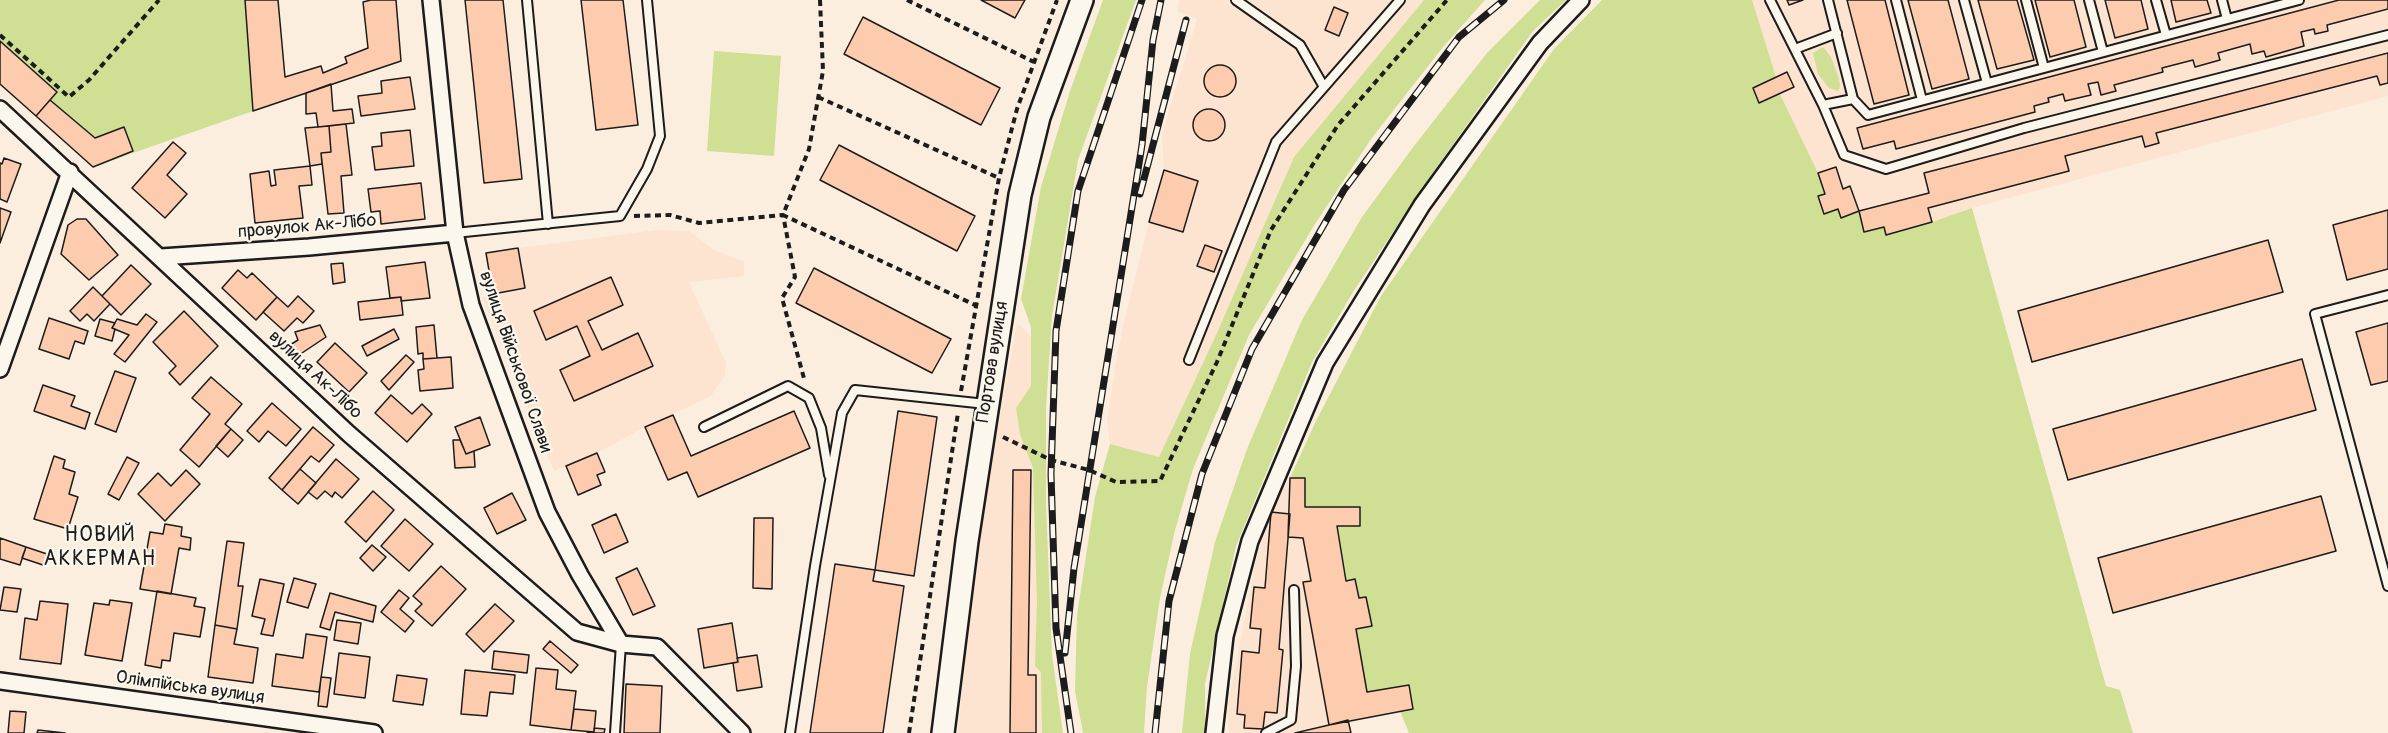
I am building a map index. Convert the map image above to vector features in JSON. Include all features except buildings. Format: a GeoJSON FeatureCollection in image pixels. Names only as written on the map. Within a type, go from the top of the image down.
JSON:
{"type":"FeatureCollection","features":[{"type":"Feature","properties":{"kind":"main road","name":"Портова вулиця"},"geometry":{"type":"LineString","coordinates":[[943,733],[967,541],[1023,184],[1039,117],[1082,0]]}},
{"type":"Feature","properties":{"kind":"street","name":"вулиця Військової Слави"},"geometry":{"type":"LineString","coordinates":[[431,0],[455,233],[471,305],[547,512],[580,575],[621,644]]}},
{"type":"Feature","properties":{"kind":"street"},"geometry":{"type":"LineString","coordinates":[[1214,733],[1225,636],[1250,542],[1325,363],[1422,205],[1540,43],[1581,0]]}},
{"type":"Feature","properties":{"kind":"street","name":"вулиця Ак-Лібо"},"geometry":{"type":"LineString","coordinates":[[0,109],[349,434],[578,632],[621,644]]}},
{"type":"Feature","properties":{"kind":"street"},"geometry":{"type":"LineString","coordinates":[[0,369],[70,172]]}},
{"type":"Feature","properties":{"kind":"street","name":"провулок Ак-Лібо"},"geometry":{"type":"LineString","coordinates":[[161,257],[309,247],[455,233]]}},
{"type":"Feature","properties":{"kind":"street"},"geometry":{"type":"LineString","coordinates":[[621,644],[657,647],[742,733]]}},
{"type":"Feature","properties":{"kind":"street","name":"Олімпійська вулиця"},"geometry":{"type":"LineString","coordinates":[[0,681],[374,733]]}},
{"type":"Feature","properties":{"kind":"lane"},"geometry":{"type":"LineString","coordinates":[[527,0],[548,224]]}},
{"type":"Feature","properties":{"kind":"lane"},"geometry":{"type":"LineString","coordinates":[[455,233],[620,216],[647,169],[660,136],[646,0]]}},
{"type":"Feature","properties":{"kind":"lane"},"geometry":{"type":"LineString","coordinates":[[1236,0],[1300,45],[1324,87]]}},
{"type":"Feature","properties":{"kind":"lane"},"geometry":{"type":"LineString","coordinates":[[1189,360],[1276,142],[1400,0]]}},
{"type":"Feature","properties":{"kind":"lane"},"geometry":{"type":"LineString","coordinates":[[1770,0],[1823,105],[1844,155],[1886,169],[2024,128],[2388,35]]}},
{"type":"Feature","properties":{"kind":"lane"},"geometry":{"type":"LineString","coordinates":[[1828,0],[1853,99],[1868,115],[2299,0]]}},
{"type":"Feature","properties":{"kind":"lane"},"geometry":{"type":"LineString","coordinates":[[1896,0],[1922,100]]}},
{"type":"Feature","properties":{"kind":"lane"},"geometry":{"type":"LineString","coordinates":[[1964,0],[1987,83]]}},
{"type":"Feature","properties":{"kind":"lane"},"geometry":{"type":"LineString","coordinates":[[2026,0],[2044,68]]}},
{"type":"Feature","properties":{"kind":"lane"},"geometry":{"type":"LineString","coordinates":[[2089,0],[2103,52]]}},
{"type":"Feature","properties":{"kind":"lane"},"geometry":{"type":"LineString","coordinates":[[2156,0],[2166,35]]}},
{"type":"Feature","properties":{"kind":"lane"},"geometry":{"type":"LineString","coordinates":[[2222,0],[2227,19]]}},
{"type":"Feature","properties":{"kind":"lane"},"geometry":{"type":"LineString","coordinates":[[1795,49],[1837,33]]}},
{"type":"Feature","properties":{"kind":"lane"},"geometry":{"type":"LineString","coordinates":[[1823,105],[1853,99]]}},
{"type":"Feature","properties":{"kind":"lane"},"geometry":{"type":"LineString","coordinates":[[2388,295],[2315,314],[2388,586]]}},
{"type":"Feature","properties":{"kind":"lane"},"geometry":{"type":"LineString","coordinates":[[704,427],[788,386],[809,398],[821,428],[830,479]]}},
{"type":"Feature","properties":{"kind":"lane"},"geometry":{"type":"LineString","coordinates":[[790,733],[842,413],[855,390],[987,404]]}},
{"type":"Feature","properties":{"kind":"lane"},"geometry":{"type":"LineString","coordinates":[[1266,733],[1291,720],[1296,666],[1294,590]]}},
{"type":"Feature","properties":{"kind":"lane"},"geometry":{"type":"LineString","coordinates":[[615,733],[621,644]]}},
{"type":"Feature","properties":{"kind":"path"},"geometry":{"type":"LineString","coordinates":[[0,35],[69,97],[89,80],[159,0]]}},
{"type":"Feature","properties":{"kind":"path"},"geometry":{"type":"LineString","coordinates":[[809,398],[782,298],[795,277],[783,215],[809,149],[823,71],[820,0]]}},
{"type":"Feature","properties":{"kind":"path"},"geometry":{"type":"LineString","coordinates":[[907,0],[1034,62]]}},
{"type":"Feature","properties":{"kind":"path"},"geometry":{"type":"LineString","coordinates":[[909,733],[959,401],[999,178],[1017,109],[1058,0]]}},
{"type":"Feature","properties":{"kind":"path"},"geometry":{"type":"LineString","coordinates":[[818,96],[999,178]]}},
{"type":"Feature","properties":{"kind":"path"},"geometry":{"type":"LineString","coordinates":[[620,216],[670,215],[699,223],[783,215],[975,305]]}},
{"type":"Feature","properties":{"kind":"shaded area"},"geometry":{"type":"Polygon","coordinates":[[[1179,0],[1424,0],[1294,157],[1216,335],[1159,457],[1110,444],[1107,421],[1124,322],[1164,170],[1162,134],[1197,19],[1177,11],[1179,0]]]}},
{"type":"Feature","properties":{"kind":"shaded area"},"geometry":{"type":"Polygon","coordinates":[[[1752,0],[2388,0],[2388,96],[1972,208],[1886,235],[1864,232],[1841,218],[1824,214],[1818,196],[1825,193],[1818,173],[1780,94],[1759,103],[1753,88],[1776,77],[1752,0]]]}},
{"type":"Feature","properties":{"kind":"shaded area"},"geometry":{"type":"Polygon","coordinates":[[[656,230],[689,231],[714,250],[744,262],[744,276],[689,282],[726,363],[725,375],[711,396],[597,453],[554,471],[482,297],[525,288],[518,248],[656,230]]]}},
{"type":"Feature","properties":{"kind":"shaded area"},"geometry":{"type":"Polygon","coordinates":[[[1017,323],[1033,338],[1034,441],[1057,733],[958,733],[975,547],[1017,323]]]}},
{"type":"Feature","properties":{"kind":"shaded area"},"geometry":{"type":"Polygon","coordinates":[[[1290,478],[1305,478],[1305,507],[1360,507],[1347,581],[1355,579],[1366,597],[1372,626],[1357,629],[1367,692],[1409,685],[1413,709],[1348,720],[1351,733],[1229,733],[1227,709],[1256,561],[1271,512],[1290,478]]]}},
{"type":"Feature","properties":{"kind":"green space"},"geometry":{"type":"Polygon","coordinates":[[[0,0],[245,0],[253,111],[93,167],[0,84],[0,0]]]}},
{"type":"Feature","properties":{"kind":"green space"},"geometry":{"type":"Polygon","coordinates":[[[1103,0],[1136,0],[1078,160],[1052,316],[1046,408],[1046,504],[1052,655],[1063,733],[1042,733],[1041,672],[1035,666],[1037,602],[1033,468],[1020,434],[1016,408],[1031,386],[1031,327],[1021,299],[1041,187],[1070,91],[1103,0]]]}},
{"type":"Feature","properties":{"kind":"green space"},"geometry":{"type":"Polygon","coordinates":[[[1424,0],[1485,0],[1443,47],[1371,139],[1313,227],[1249,335],[1193,469],[1175,530],[1160,598],[1147,687],[1144,733],[1083,733],[1075,691],[1077,615],[1095,497],[1110,444],[1159,457],[1216,335],[1294,157],[1424,0]]]}},
{"type":"Feature","properties":{"kind":"green space"},"geometry":{"type":"Polygon","coordinates":[[[1540,0],[1566,0],[1533,31],[1430,177],[1353,292],[1312,362],[1236,546],[1205,684],[1205,733],[1182,733],[1190,654],[1215,542],[1247,449],[1302,320],[1362,217],[1414,146],[1487,53],[1540,0]]]}},
{"type":"Feature","properties":{"kind":"green space"},"geometry":{"type":"Polygon","coordinates":[[[1602,0],[1752,0],[1776,77],[1753,88],[1760,103],[1780,94],[1818,173],[1825,194],[1818,196],[1824,213],[1838,209],[1841,218],[1859,211],[1864,232],[1884,227],[1886,234],[1932,222],[1972,208],[2106,686],[2120,690],[2133,733],[1409,733],[1400,711],[1413,708],[1409,685],[1367,692],[1356,629],[1371,626],[1366,597],[1359,598],[1355,579],[1346,581],[1337,526],[1360,507],[1305,507],[1305,478],[1290,478],[1315,423],[1381,296],[1554,49],[1602,0]]]}},
{"type":"Feature","properties":{"kind":"green space"},"geometry":{"type":"Polygon","coordinates":[[[1823,47],[1831,57],[1839,79],[1838,91],[1829,88],[1818,74],[1813,53],[1823,47]]]}},
{"type":"Feature","properties":{"kind":"green space"},"geometry":{"type":"Polygon","coordinates":[[[714,51],[781,56],[774,156],[707,151],[714,51]]]}},
{"type":"Feature","properties":{"kind":"railway"},"geometry":{"type":"LineString","coordinates":[[1071,733],[1056,628],[1051,474],[1056,331],[1078,191],[1142,0]]}},
{"type":"Feature","properties":{"kind":"railway"},"geometry":{"type":"LineString","coordinates":[[1065,653],[1074,568],[1142,145],[1153,40],[1161,0]]}},
{"type":"Feature","properties":{"kind":"railway"},"geometry":{"type":"LineString","coordinates":[[1155,733],[1169,601],[1202,474],[1252,349],[1344,190],[1459,37],[1504,0]]}},
{"type":"Feature","properties":{"kind":"railway"},"geometry":{"type":"LineString","coordinates":[[1140,194],[1186,20]]}},
{"type":"Feature","properties":{"kind":"district","name":"НОВИЙ АККЕРМАН"},"geometry":{"type":"Point","coordinates":[100,548]}}]}
